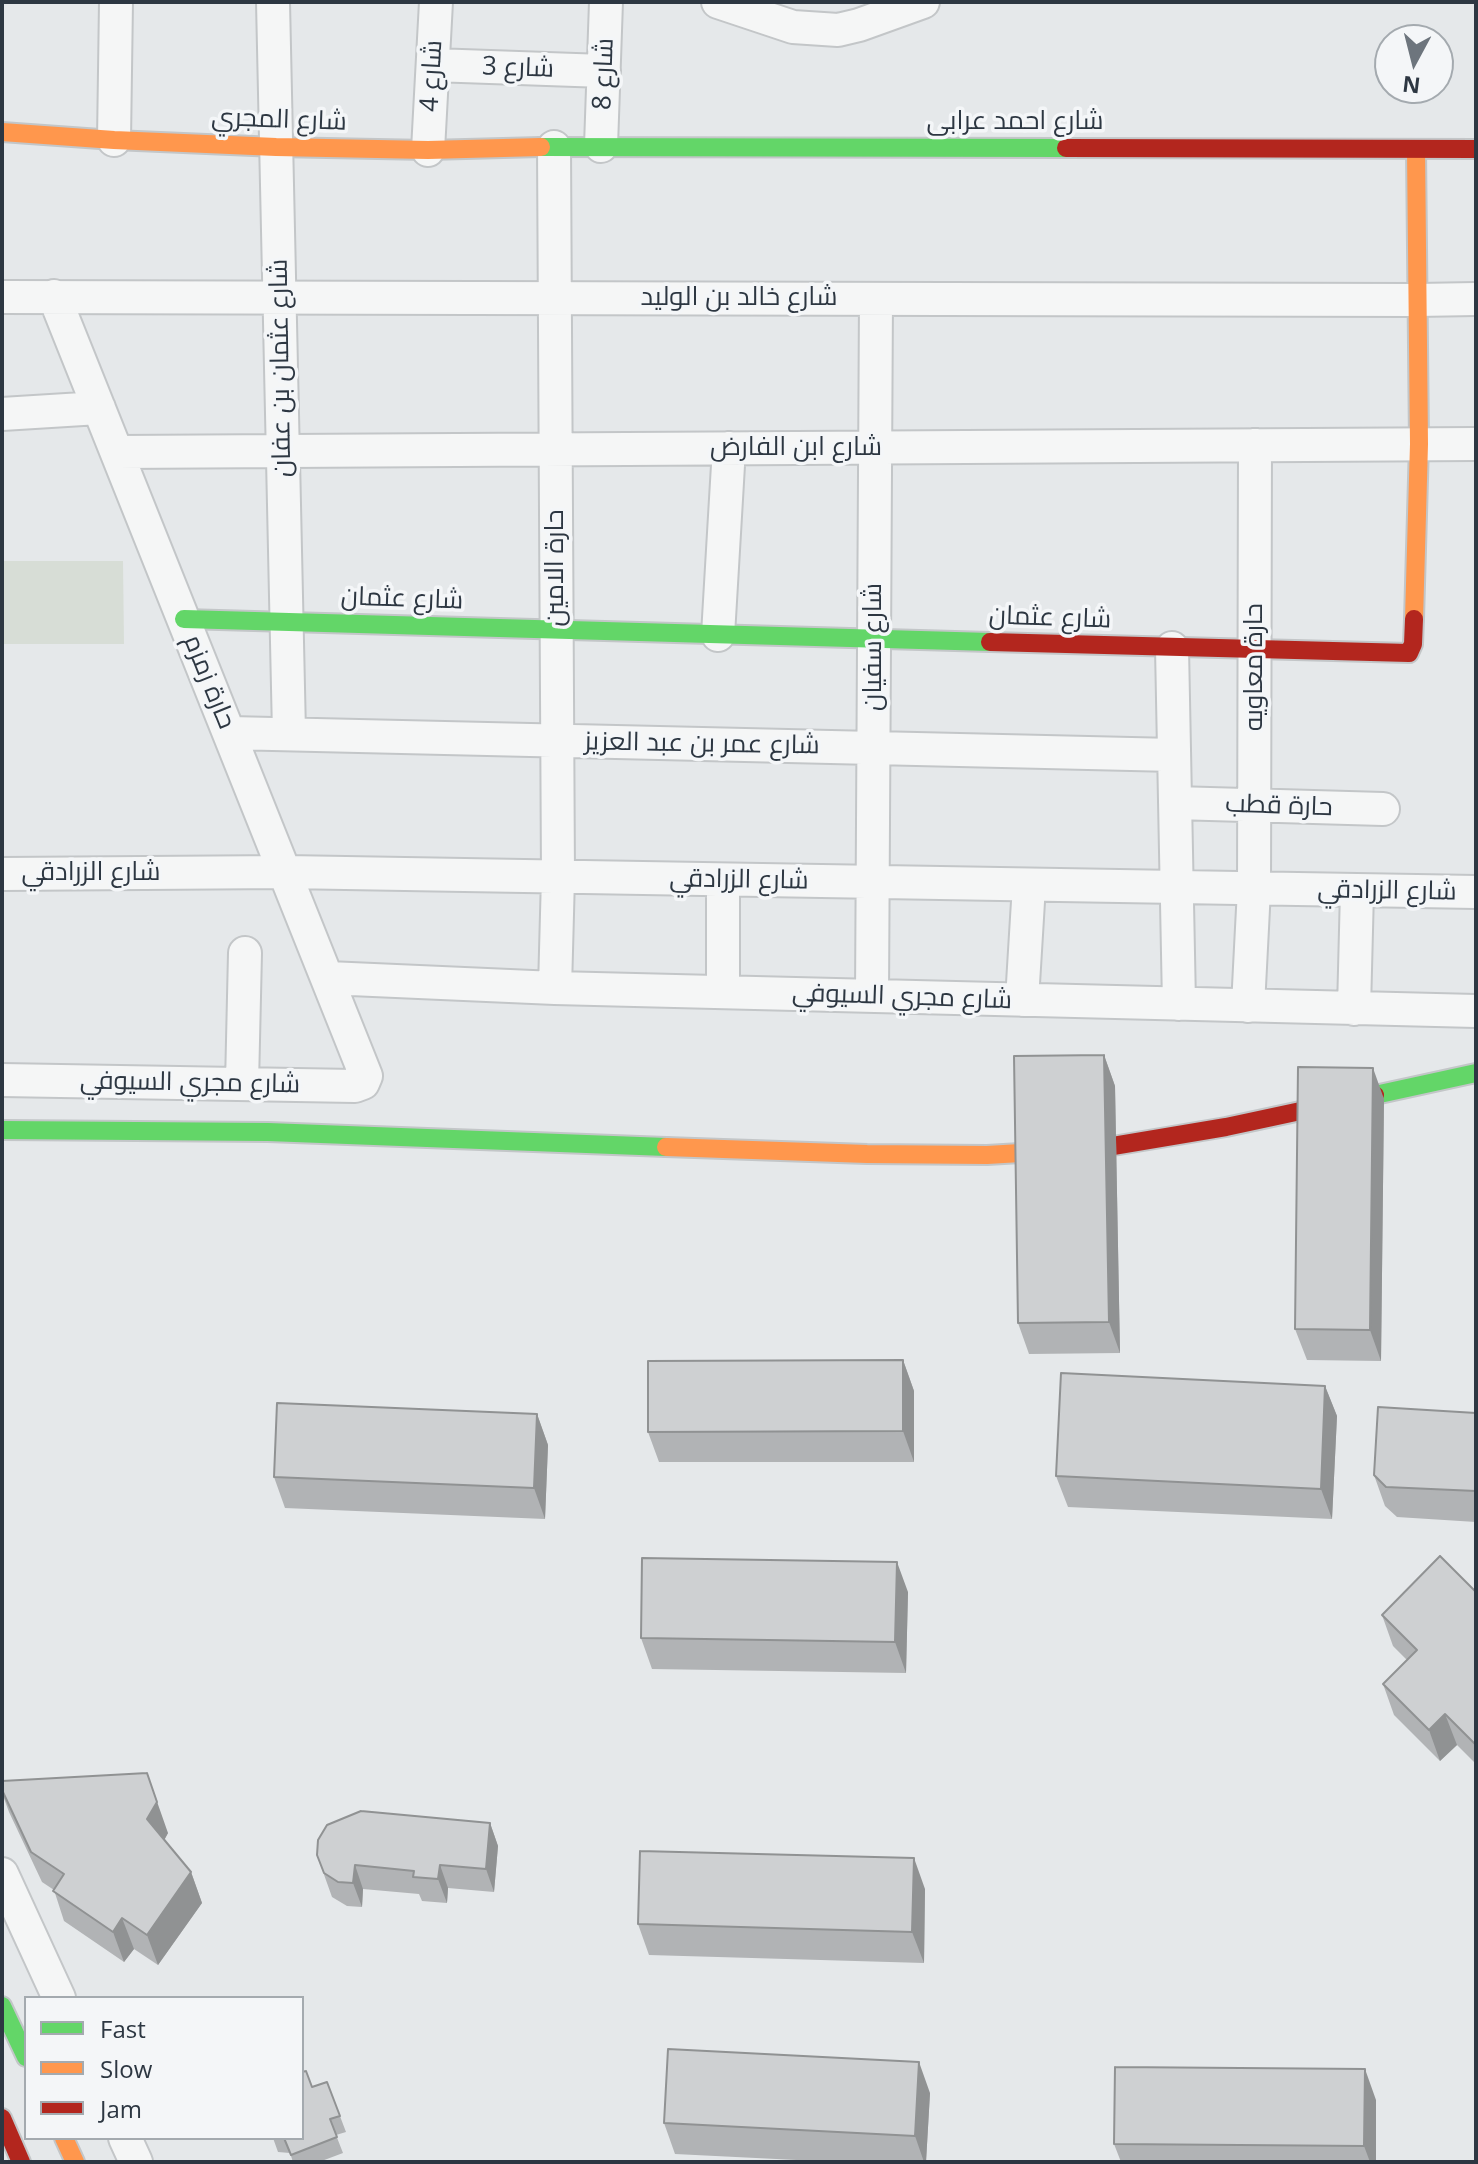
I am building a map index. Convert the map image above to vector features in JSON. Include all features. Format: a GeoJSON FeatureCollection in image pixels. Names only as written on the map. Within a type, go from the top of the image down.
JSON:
{"type":"FeatureCollection","features":[{"type":"Feature","properties":{"kind":"main road","name":"شارع المجري"},"geometry":{"type":"LineString","coordinates":[[2,132],[276,147],[428,150],[554,147]]}},
{"type":"Feature","properties":{"kind":"main road","name":"شارع احمد عرابى"},"geometry":{"type":"LineString","coordinates":[[554,147],[1476,149]]}},
{"type":"Feature","properties":{"kind":"main road","name":"شارع عثمان"},"geometry":{"type":"LineString","coordinates":[[184,619],[1409,653],[1412,649],[1419,444],[1416,149]]}},
{"type":"Feature","properties":{"kind":"main road"},"geometry":{"type":"LineString","coordinates":[[2,1130],[268,1132],[867,1154],[987,1155],[1107,1147],[1211,1129],[1476,1073]]}},
{"type":"Feature","properties":{"kind":"main road"},"geometry":{"type":"LineString","coordinates":[[2,2006],[24,2053]]}},
{"type":"Feature","properties":{"kind":"main road"},"geometry":{"type":"LineString","coordinates":[[2,2118],[21,2162]]}},
{"type":"Feature","properties":{"kind":"main road"},"geometry":{"type":"LineString","coordinates":[[65,2140],[75,2162]]}},
{"type":"Feature","properties":{"kind":"street"},"geometry":{"type":"LineString","coordinates":[[114,140],[116,2]]}},
{"type":"Feature","properties":{"kind":"street","name":"شارع عثمان بن عفان"},"geometry":{"type":"LineString","coordinates":[[273,2],[289,733]]}},
{"type":"Feature","properties":{"kind":"street","name":"شارع 4"},"geometry":{"type":"LineString","coordinates":[[428,150],[436,2]]}},
{"type":"Feature","properties":{"kind":"street","name":"شارع 8"},"geometry":{"type":"LineString","coordinates":[[601,146],[606,2]]}},
{"type":"Feature","properties":{"kind":"street"},"geometry":{"type":"LineString","coordinates":[[718,2],[793,27],[842,16],[859,25],[923,2]]}},
{"type":"Feature","properties":{"kind":"street","name":"شارع 3"},"geometry":{"type":"LineString","coordinates":[[433,65],[604,71]]}},
{"type":"Feature","properties":{"kind":"street","name":"حارة الامين"},"geometry":{"type":"LineString","coordinates":[[554,147],[558,877],[555,988]]}},
{"type":"Feature","properties":{"kind":"street","name":"حارة زمزم"},"geometry":{"type":"LineString","coordinates":[[54,296],[364,1069]]}},
{"type":"Feature","properties":{"kind":"street","name":"شارع خالد بن الوليد"},"geometry":{"type":"LineString","coordinates":[[2,297],[1476,299]]}},
{"type":"Feature","properties":{"kind":"street","name":"شارع سفيان"},"geometry":{"type":"LineString","coordinates":[[872,996],[876,299]]}},
{"type":"Feature","properties":{"kind":"street"},"geometry":{"type":"LineString","coordinates":[[2,414],[99,408]]}},
{"type":"Feature","properties":{"kind":"street","name":"شارع ابن الفارض"},"geometry":{"type":"LineString","coordinates":[[117,452],[1476,444]]}},
{"type":"Feature","properties":{"kind":"street","name":"حارة معاويه"},"geometry":{"type":"LineString","coordinates":[[1248,1006],[1254,889],[1255,445]]}},
{"type":"Feature","properties":{"kind":"street"},"geometry":{"type":"LineString","coordinates":[[718,635],[729,448]]}},
{"type":"Feature","properties":{"kind":"street"},"geometry":{"type":"LineString","coordinates":[[1172,648],[1179,1004]]}},
{"type":"Feature","properties":{"kind":"street","name":"شارع عمر بن عبد العزيز"},"geometry":{"type":"LineString","coordinates":[[230,733],[1174,755]]}},
{"type":"Feature","properties":{"kind":"street","name":"حارة قطب"},"geometry":{"type":"LineString","coordinates":[[1175,803],[1383,809]]}},
{"type":"Feature","properties":{"kind":"street","name":"شارع الزرادقي"},"geometry":{"type":"LineString","coordinates":[[2,874],[286,872],[1476,892]]}},
{"type":"Feature","properties":{"kind":"street"},"geometry":{"type":"LineString","coordinates":[[723,880],[723,992]]}},
{"type":"Feature","properties":{"kind":"street"},"geometry":{"type":"LineString","coordinates":[[1022,1000],[1029,885]]}},
{"type":"Feature","properties":{"kind":"street"},"geometry":{"type":"LineString","coordinates":[[1354,1009],[1357,891]]}},
{"type":"Feature","properties":{"kind":"street"},"geometry":{"type":"LineString","coordinates":[[242,1084],[245,953]]}},
{"type":"Feature","properties":{"kind":"street","name":"شارع مجري السيوفي"},"geometry":{"type":"LineString","coordinates":[[328,978],[555,988],[1476,1011]]}},
{"type":"Feature","properties":{"kind":"street","name":"شارع مجري السيوفي"},"geometry":{"type":"LineString","coordinates":[[2,1080],[355,1086],[363,1083],[366,1076],[364,1069]]}},
{"type":"Feature","properties":{"kind":"street"},"geometry":{"type":"LineString","coordinates":[[2,1874],[58,1996]]}},
{"type":"Feature","properties":{"kind":"street"},"geometry":{"type":"LineString","coordinates":[[126,2140],[136,2162]]}},
{"type":"Feature","properties":{"kind":"shaded area"},"geometry":{"type":"Polygon","coordinates":[[[2,561],[123,561],[124,644],[2,644],[2,561]]]}},
{"type":"Feature","properties":{"kind":"building"},"geometry":{"type":"Polygon","coordinates":[[[1104,1055],[1109,1322],[1018,1323],[1014,1056],[1104,1055]]]}},
{"type":"Feature","properties":{"kind":"building"},"geometry":{"type":"Polygon","coordinates":[[[1298,1067],[1373,1068],[1370,1330],[1295,1329],[1298,1067]]]}},
{"type":"Feature","properties":{"kind":"building"},"geometry":{"type":"Polygon","coordinates":[[[903,1360],[903,1431],[648,1432],[648,1361],[903,1360]]]}},
{"type":"Feature","properties":{"kind":"building"},"geometry":{"type":"Polygon","coordinates":[[[1061,1373],[1325,1386],[1321,1489],[1056,1476],[1061,1373]]]}},
{"type":"Feature","properties":{"kind":"building"},"geometry":{"type":"Polygon","coordinates":[[[277,1403],[537,1414],[534,1488],[274,1477],[277,1403]]]}},
{"type":"Feature","properties":{"kind":"building"},"geometry":{"type":"Polygon","coordinates":[[[1378,1407],[1476,1413],[1476,1491],[1386,1487],[1374,1475],[1378,1407]]]}},
{"type":"Feature","properties":{"kind":"building"},"geometry":{"type":"Polygon","coordinates":[[[1440,1556],[1476,1592],[1476,1745],[1445,1714],[1429,1730],[1383,1684],[1417,1650],[1382,1615],[1440,1556]]]}},
{"type":"Feature","properties":{"kind":"building"},"geometry":{"type":"Polygon","coordinates":[[[642,1558],[897,1562],[895,1642],[641,1638],[642,1558]]]}},
{"type":"Feature","properties":{"kind":"building"},"geometry":{"type":"Polygon","coordinates":[[[147,1773],[157,1802],[147,1819],[191,1872],[147,1935],[122,1918],[113,1932],[53,1891],[64,1874],[31,1852],[2,1790],[2,1781],[147,1773]]]}},
{"type":"Feature","properties":{"kind":"building"},"geometry":{"type":"Polygon","coordinates":[[[361,1811],[490,1823],[486,1869],[440,1865],[438,1879],[413,1877],[414,1871],[355,1865],[353,1883],[338,1882],[324,1873],[317,1855],[318,1840],[327,1825],[361,1811]]]}},
{"type":"Feature","properties":{"kind":"building"},"geometry":{"type":"Polygon","coordinates":[[[640,1851],[914,1858],[912,1932],[638,1924],[640,1851]]]}},
{"type":"Feature","properties":{"kind":"building"},"geometry":{"type":"Polygon","coordinates":[[[668,2049],[919,2062],[915,2136],[664,2123],[668,2049]]]}},
{"type":"Feature","properties":{"kind":"building"},"geometry":{"type":"Polygon","coordinates":[[[1115,2067],[1365,2069],[1364,2146],[1114,2144],[1115,2067]]]}},
{"type":"Feature","properties":{"kind":"building"},"geometry":{"type":"Polygon","coordinates":[[[304,2072],[312,2087],[327,2082],[340,2116],[330,2119],[337,2137],[291,2155],[285,2140],[304,2140],[304,2072]]]}},
{"type":"Feature","properties":{"kind":"traffic: fast"},"geometry":{"type":"LineString","coordinates":[[541,147],[1066,148]]}},
{"type":"Feature","properties":{"kind":"traffic: fast"},"geometry":{"type":"LineString","coordinates":[[184,619],[990,642]]}},
{"type":"Feature","properties":{"kind":"traffic: fast"},"geometry":{"type":"LineString","coordinates":[[1375,1095],[1476,1073]]}},
{"type":"Feature","properties":{"kind":"traffic: fast"},"geometry":{"type":"LineString","coordinates":[[2,1130],[268,1132],[666,1147]]}},
{"type":"Feature","properties":{"kind":"traffic: fast"},"geometry":{"type":"LineString","coordinates":[[2,2006],[24,2053]]}},
{"type":"Feature","properties":{"kind":"traffic: slow"},"geometry":{"type":"LineString","coordinates":[[2,132],[276,147],[428,150],[541,147]]}},
{"type":"Feature","properties":{"kind":"traffic: slow"},"geometry":{"type":"LineString","coordinates":[[1414,619],[1419,444],[1416,149]]}},
{"type":"Feature","properties":{"kind":"traffic: slow"},"geometry":{"type":"LineString","coordinates":[[666,1147],[867,1154],[987,1155],[1054,1151]]}},
{"type":"Feature","properties":{"kind":"traffic: slow"},"geometry":{"type":"LineString","coordinates":[[65,2140],[75,2162]]}},
{"type":"Feature","properties":{"kind":"traffic: jam"},"geometry":{"type":"LineString","coordinates":[[1066,148],[1476,149]]}},
{"type":"Feature","properties":{"kind":"traffic: jam"},"geometry":{"type":"LineString","coordinates":[[990,642],[1409,653],[1413,644],[1414,619]]}},
{"type":"Feature","properties":{"kind":"traffic: jam"},"geometry":{"type":"LineString","coordinates":[[1054,1151],[1107,1147],[1226,1127],[1375,1095]]}},
{"type":"Feature","properties":{"kind":"traffic: jam"},"geometry":{"type":"LineString","coordinates":[[2,2118],[21,2162]]}}]}
